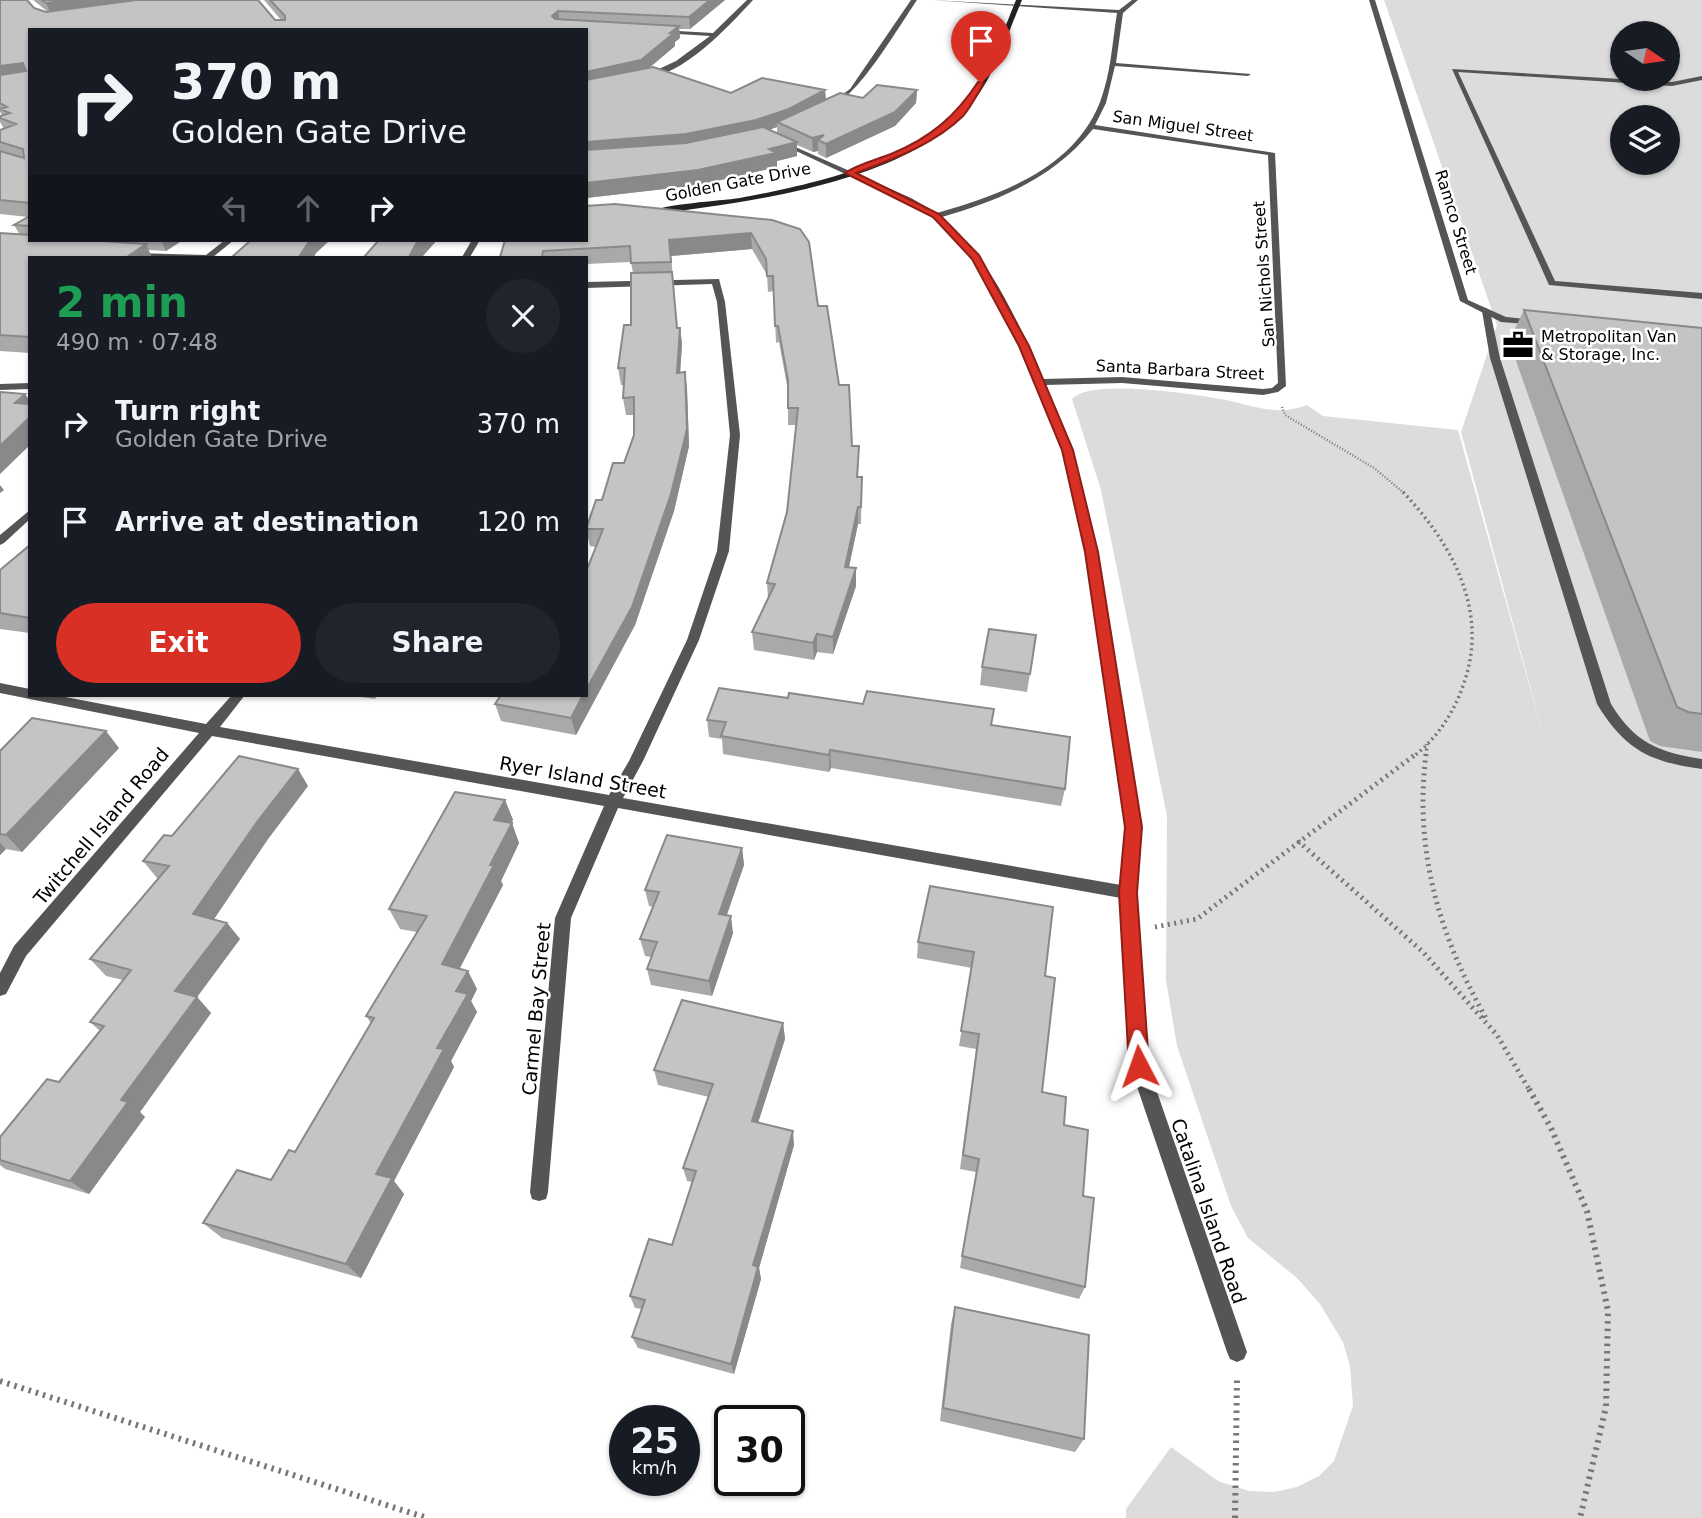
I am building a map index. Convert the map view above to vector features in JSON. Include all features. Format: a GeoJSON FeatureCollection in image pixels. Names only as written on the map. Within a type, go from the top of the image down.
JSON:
{"type":"FeatureCollection","features":[{"type":"Feature","properties":{"kind":"street"},"geometry":{"type":"LineString","coordinates":[[639,79],[676,67],[696,53],[750,0]]}},
{"type":"Feature","properties":{"kind":"street"},"geometry":{"type":"LineString","coordinates":[[825,109],[852,90],[914,0]]}},
{"type":"Feature","properties":{"kind":"street"},"geometry":{"type":"LineString","coordinates":[[934,0],[1018,3],[1120,12]]}},
{"type":"Feature","properties":{"kind":"street"},"geometry":{"type":"LineString","coordinates":[[936,216],[1024,186],[1068,153],[1091,127],[1104,102],[1120,12],[1135,0]]}},
{"type":"Feature","properties":{"kind":"street","name":"Ramco Street"},"geometry":{"type":"LineString","coordinates":[[1372,0],[1464,301],[1504,320],[1543,324]]}},
{"type":"Feature","properties":{"kind":"street","name":"Golden Gate Drive"},"geometry":{"type":"LineString","coordinates":[[645,213],[746,199],[849,173],[919,143],[961,114],[981,83],[1018,3]]}},
{"type":"Feature","properties":{"kind":"street"},"geometry":{"type":"LineString","coordinates":[[653,31],[713,35]]}},
{"type":"Feature","properties":{"kind":"street"},"geometry":{"type":"LineString","coordinates":[[1111,64],[1248,74]]}},
{"type":"Feature","properties":{"kind":"street"},"geometry":{"type":"LineString","coordinates":[[1610,80],[1454,70],[1552,283],[1702,296]]}},
{"type":"Feature","properties":{"kind":"street"},"geometry":{"type":"LineString","coordinates":[[1680,82],[1702,78]]}},
{"type":"Feature","properties":{"kind":"street"},"geometry":{"type":"LineString","coordinates":[[1680,85],[1702,86]]}},
{"type":"Feature","properties":{"kind":"street","name":"San Miguel Street"},"geometry":{"type":"LineString","coordinates":[[1091,127],[1270,153]]}},
{"type":"Feature","properties":{"kind":"street","name":"Catalina Island Road"},"geometry":{"type":"LineString","coordinates":[[777,141],[936,216],[976,257],[1041,382],[1068,450],[1092,552],[1133,827],[1128,893],[1139,1066],[1237,1352]]}},
{"type":"Feature","properties":{"kind":"street","name":"San Nichols Street"},"geometry":{"type":"LineString","coordinates":[[1270,153],[1283,363],[1283,384],[1275,390]]}},
{"type":"Feature","properties":{"kind":"street"},"geometry":{"type":"LineString","coordinates":[[208,256],[227,242]]}},
{"type":"Feature","properties":{"kind":"street"},"geometry":{"type":"LineString","coordinates":[[124,254],[179,256]]}},
{"type":"Feature","properties":{"kind":"street","name":"Carmel Bay Street"},"geometry":{"type":"LineString","coordinates":[[539,1192],[563,918],[613,802],[636,761],[693,640],[723,551],[735,435],[721,302],[716,281],[588,285]]}},
{"type":"Feature","properties":{"kind":"street"},"geometry":{"type":"LineString","coordinates":[[1486,312],[1495,358],[1604,704],[1619,730],[1645,752],[1702,764]]}},
{"type":"Feature","properties":{"kind":"street","name":"Santa Barbara Street"},"geometry":{"type":"LineString","coordinates":[[1041,382],[1122,380],[1250,392],[1275,390]]}},
{"type":"Feature","properties":{"kind":"street"},"geometry":{"type":"LineString","coordinates":[[0,387],[28,386]]}},
{"type":"Feature","properties":{"kind":"street"},"geometry":{"type":"LineString","coordinates":[[0,541],[28,515]]}},
{"type":"Feature","properties":{"kind":"street","name":"Ryer Island Street"},"geometry":{"type":"LineString","coordinates":[[0,688],[28,694]]}},
{"type":"Feature","properties":{"kind":"street","name":"Ryer Island Street"},"geometry":{"type":"LineString","coordinates":[[41,697],[209,730],[1128,893]]}},
{"type":"Feature","properties":{"kind":"street","name":"Twitchell Island Road"},"geometry":{"type":"LineString","coordinates":[[0,989],[20,951],[237,697]]}},
{"type":"Feature","properties":{"kind":"path"},"geometry":{"type":"LineString","coordinates":[[1130,932],[1197,919],[1436,736],[1466,684],[1475,626],[1463,576],[1438,528],[1400,489],[1356,456],[1285,415],[1275,390]]}},
{"type":"Feature","properties":{"kind":"path"},"geometry":{"type":"LineString","coordinates":[[1427,743],[1421,808],[1426,859],[1449,937],[1474,999],[1551,1128],[1587,1211],[1608,1311],[1605,1407],[1580,1518]]}},
{"type":"Feature","properties":{"kind":"path"},"geometry":{"type":"LineString","coordinates":[[1298,841],[1423,952],[1493,1030]]}},
{"type":"Feature","properties":{"kind":"path"},"geometry":{"type":"LineString","coordinates":[[1235,1518],[1237,1352]]}},
{"type":"Feature","properties":{"kind":"path"},"geometry":{"type":"LineString","coordinates":[[0,1381],[426,1518]]}},
{"type":"Feature","properties":{"kind":"shaded area"},"geometry":{"type":"Polygon","coordinates":[[[1384,0],[1702,0],[1702,1518],[1126,1518],[1126,1509],[1171,1447],[1218,1481],[1249,1491],[1274,1492],[1297,1487],[1319,1476],[1334,1461],[1353,1406],[1350,1366],[1343,1342],[1320,1304],[1297,1278],[1248,1238],[1231,1206],[1177,1046],[1166,980],[1167,816],[1101,490],[1072,399],[1082,393],[1099,389],[1143,389],[1228,400],[1268,409],[1287,410],[1307,405],[1323,416],[1458,430],[1546,745],[1461,432],[1497,325],[1384,0]]]}},
{"type":"Feature","properties":{"kind":"building"},"geometry":{"type":"Polygon","coordinates":[[[0,0],[27,0],[34,8],[46,12],[136,0],[258,0],[275,20],[285,20],[285,16],[270,0],[710,0],[689,17],[558,11],[552,16],[555,19],[679,26],[641,60],[588,72],[588,28],[28,28],[28,203],[0,200],[0,151],[24,158],[23,149],[0,142],[0,130],[16,124],[0,118],[10,113],[0,109],[7,107],[0,103],[0,75],[26,71],[23,63],[0,66],[0,0]]]}},
{"type":"Feature","properties":{"kind":"building"},"geometry":{"type":"Polygon","coordinates":[[[42,0],[70,0],[46,3],[42,0]]]}},
{"type":"Feature","properties":{"kind":"building"},"geometry":{"type":"Polygon","coordinates":[[[653,67],[731,93],[762,78],[825,90],[789,109],[756,120],[686,134],[588,142],[588,80],[653,67]]]}},
{"type":"Feature","properties":{"kind":"building"},"geometry":{"type":"Polygon","coordinates":[[[877,85],[917,90],[895,112],[826,144],[818,140],[824,135],[812,138],[777,122],[840,93],[863,98],[877,85]]]}},
{"type":"Feature","properties":{"kind":"building"},"geometry":{"type":"Polygon","coordinates":[[[763,127],[797,142],[769,149],[776,153],[698,170],[588,183],[588,150],[686,143],[763,127]]]}},
{"type":"Feature","properties":{"kind":"building"},"geometry":{"type":"Polygon","coordinates":[[[615,204],[772,220],[800,229],[809,242],[818,306],[827,306],[839,385],[849,385],[852,446],[859,446],[857,477],[862,477],[861,507],[858,507],[845,567],[856,568],[833,637],[817,634],[813,643],[752,632],[775,584],[767,583],[787,512],[798,408],[788,408],[788,380],[778,326],[775,326],[773,276],[767,276],[766,259],[751,233],[669,240],[671,262],[631,263],[630,246],[543,251],[542,256],[500,256],[504,242],[588,242],[588,206],[615,204]]]}},
{"type":"Feature","properties":{"kind":"building"},"geometry":{"type":"Polygon","coordinates":[[[28,217],[28,226],[14,225],[28,217]]]}},
{"type":"Feature","properties":{"kind":"building"},"geometry":{"type":"Polygon","coordinates":[[[0,233],[28,235],[28,242],[146,244],[128,256],[28,256],[28,337],[0,335],[0,233]]]}},
{"type":"Feature","properties":{"kind":"building"},"geometry":{"type":"Polygon","coordinates":[[[249,242],[309,242],[300,256],[233,256],[249,242]]]}},
{"type":"Feature","properties":{"kind":"building"},"geometry":{"type":"Polygon","coordinates":[[[377,242],[418,242],[410,256],[365,256],[377,242]]]}},
{"type":"Feature","properties":{"kind":"building"},"geometry":{"type":"Polygon","coordinates":[[[672,272],[677,328],[680,328],[677,373],[685,372],[687,429],[671,494],[632,607],[588,686],[588,567],[603,529],[588,529],[588,523],[596,500],[602,500],[613,463],[624,463],[634,435],[634,397],[623,398],[625,368],[618,368],[624,325],[631,325],[631,273],[672,272]]]}},
{"type":"Feature","properties":{"kind":"building"},"geometry":{"type":"Polygon","coordinates":[[[1524,310],[1702,328],[1702,714],[1677,707],[1524,310]]]}},
{"type":"Feature","properties":{"kind":"building"},"geometry":{"type":"Polygon","coordinates":[[[0,392],[25,394],[15,403],[28,404],[28,419],[0,446],[0,392]]]}},
{"type":"Feature","properties":{"kind":"building"},"geometry":{"type":"Polygon","coordinates":[[[28,547],[28,618],[0,613],[0,570],[28,547]]]}},
{"type":"Feature","properties":{"kind":"building"},"geometry":{"type":"Polygon","coordinates":[[[989,629],[1036,635],[1030,674],[982,667],[989,629]]]}},
{"type":"Feature","properties":{"kind":"building"},"geometry":{"type":"Polygon","coordinates":[[[719,688],[788,698],[789,693],[863,704],[867,691],[994,709],[991,725],[1070,737],[1065,789],[830,750],[829,755],[721,736],[726,722],[707,720],[719,688]]]}},
{"type":"Feature","properties":{"kind":"building"},"geometry":{"type":"Polygon","coordinates":[[[500,697],[582,697],[571,718],[495,704],[500,697]]]}},
{"type":"Feature","properties":{"kind":"building"},"geometry":{"type":"Polygon","coordinates":[[[32,718],[106,731],[6,835],[0,834],[0,751],[32,718]]]}},
{"type":"Feature","properties":{"kind":"building"},"geometry":{"type":"Polygon","coordinates":[[[239,756],[298,769],[257,822],[193,914],[227,923],[175,991],[197,997],[121,1100],[128,1102],[70,1181],[0,1160],[0,1137],[47,1079],[59,1082],[104,1026],[90,1022],[131,970],[90,959],[169,866],[143,861],[164,835],[172,836],[239,756]]]}},
{"type":"Feature","properties":{"kind":"building"},"geometry":{"type":"Polygon","coordinates":[[[455,792],[505,800],[494,820],[512,823],[490,865],[494,865],[442,964],[468,971],[456,991],[468,994],[437,1048],[444,1049],[376,1174],[392,1178],[346,1264],[203,1223],[237,1170],[271,1180],[289,1150],[295,1152],[374,1018],[366,1016],[427,916],[389,909],[455,792]]]}},
{"type":"Feature","properties":{"kind":"building"},"geometry":{"type":"Polygon","coordinates":[[[667,835],[742,848],[719,914],[731,916],[709,981],[647,969],[657,942],[640,939],[659,892],[645,890],[667,835]]]}},
{"type":"Feature","properties":{"kind":"building"},"geometry":{"type":"Polygon","coordinates":[[[930,886],[1053,907],[1045,976],[1055,978],[1042,1092],[1066,1097],[1064,1125],[1088,1130],[1083,1196],[1094,1198],[1085,1287],[962,1256],[979,1159],[963,1155],[979,1034],[961,1031],[974,952],[918,942],[930,886]]]}},
{"type":"Feature","properties":{"kind":"building"},"geometry":{"type":"Polygon","coordinates":[[[682,1000],[783,1023],[752,1121],[793,1131],[753,1265],[758,1267],[731,1364],[632,1337],[645,1300],[630,1296],[649,1239],[672,1245],[696,1171],[683,1168],[713,1084],[654,1070],[682,1000]]]}},
{"type":"Feature","properties":{"kind":"building"},"geometry":{"type":"Polygon","coordinates":[[[955,1307],[1089,1335],[1084,1439],[943,1408],[955,1307]]]}},
{"type":"Feature","properties":{"kind":"place","name":"Metropolitan Van & Storage, Inc."},"geometry":{"type":"Point","coordinates":[1518,345]}},
{"type":"Feature","properties":{"kind":"route"},"geometry":{"type":"LineString","coordinates":[[981,83],[961,114],[937,132],[896,155],[849,173],[936,216],[959,236],[976,257],[1024,346],[1068,450],[1092,552],[1133,827],[1128,893],[1139,1066]]}}]}
